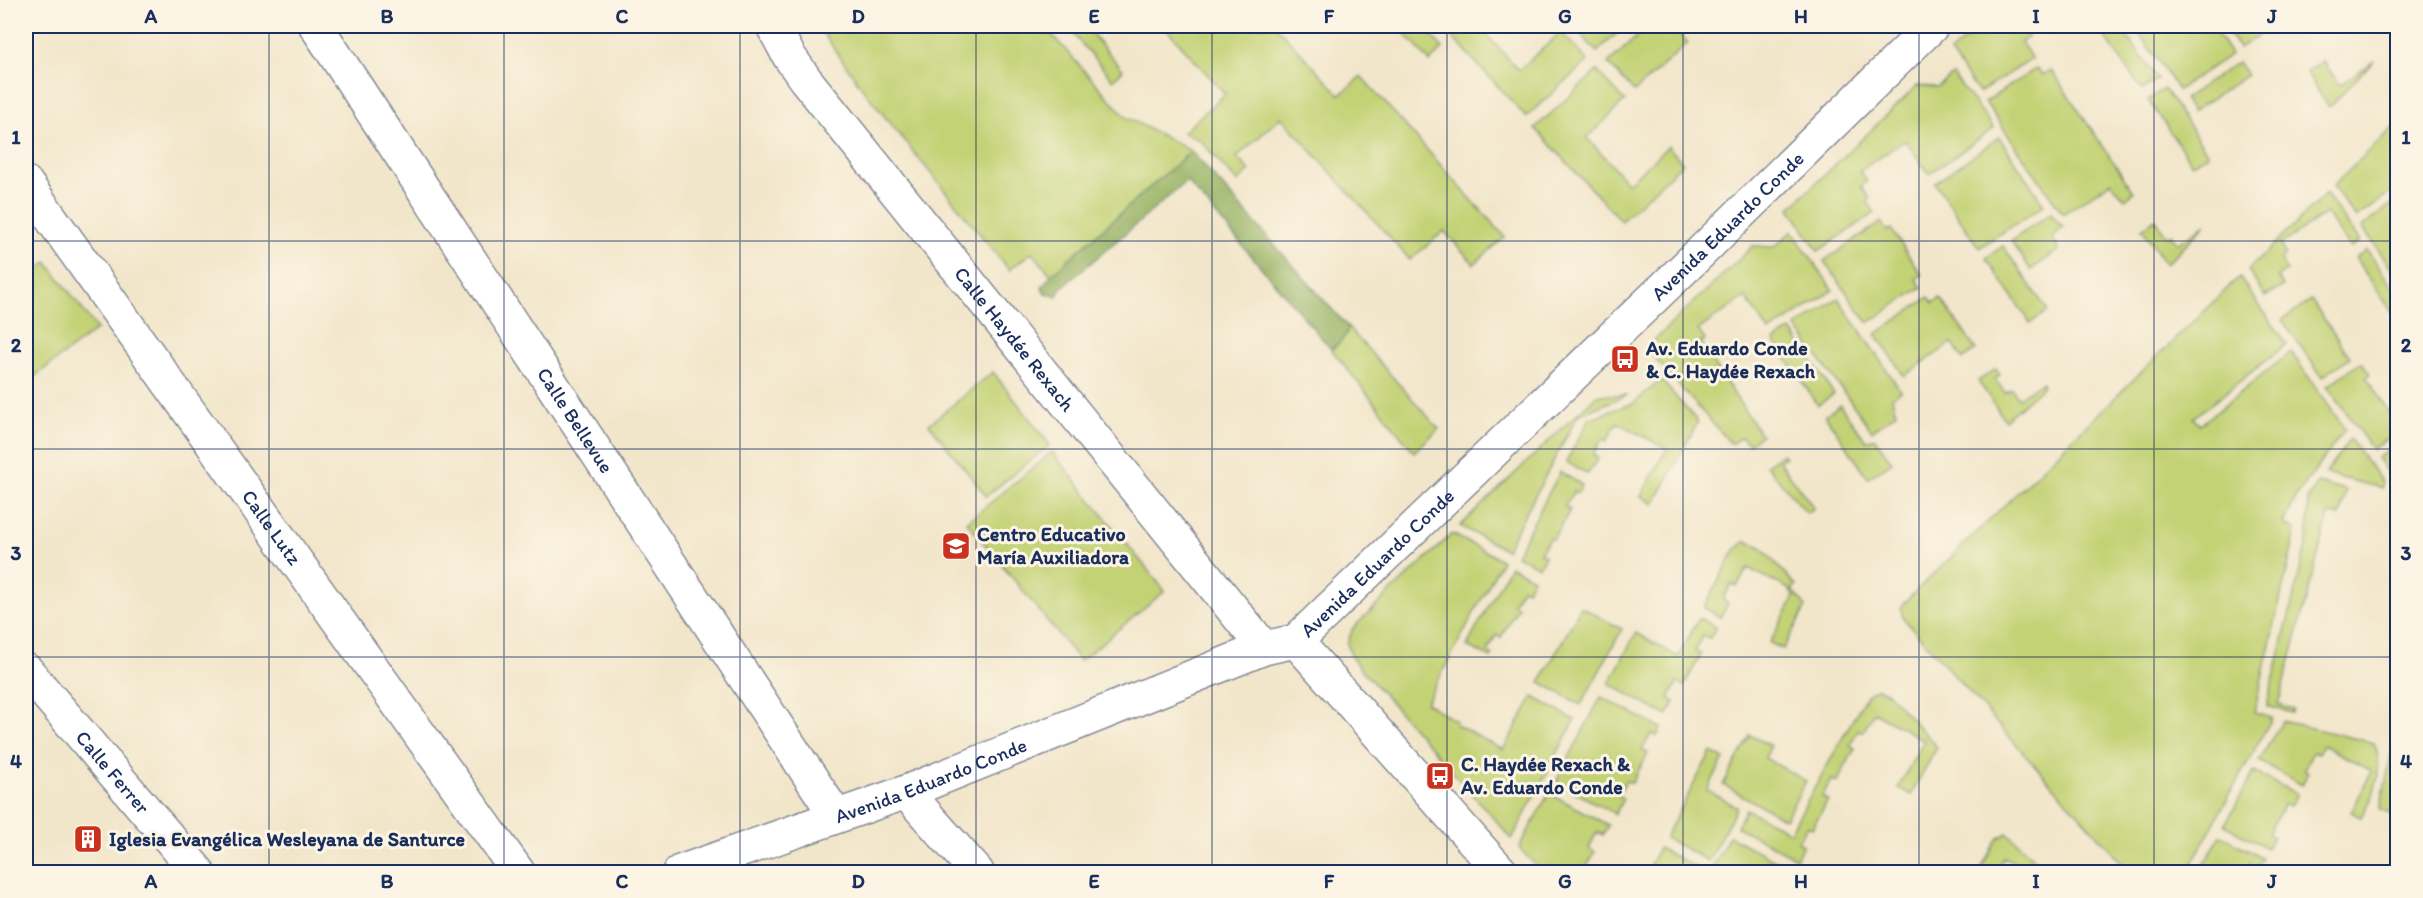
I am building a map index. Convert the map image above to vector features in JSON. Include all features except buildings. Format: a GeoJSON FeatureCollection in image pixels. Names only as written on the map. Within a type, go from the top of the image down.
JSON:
{"type":"FeatureCollection","features":[{"type":"Feature","properties":{"kind":"street","name":"Calle Bellevue"},"geometry":{"type":"LineString","coordinates":[[316,26],[836,816]]}},
{"type":"Feature","properties":{"kind":"street","name":"Calle Haydée Rexach"},"geometry":{"type":"LineString","coordinates":[[773,26],[789,56],[805,79],[1264,648]]}},
{"type":"Feature","properties":{"kind":"street","name":"Avenida Eduardo Conde"},"geometry":{"type":"LineString","coordinates":[[680,873],[906,792],[1264,648],[1296,641],[1700,253],[1932,26]]}},
{"type":"Feature","properties":{"kind":"street","name":"Calle Lutz"},"geometry":{"type":"LineString","coordinates":[[26,183],[519,873]]}},
{"type":"Feature","properties":{"kind":"street"},"geometry":{"type":"LineString","coordinates":[[1296,641],[1501,873]]}},
{"type":"Feature","properties":{"kind":"street","name":"Calle Ferrer"},"geometry":{"type":"LineString","coordinates":[[26,670],[198,873]]}},
{"type":"Feature","properties":{"kind":"street"},"geometry":{"type":"LineString","coordinates":[[906,792],[977,873]]}},
{"type":"Feature","properties":{"kind":"green space"},"geometry":{"type":"Polygon","coordinates":[[[818,26],[1044,26],[1126,117],[1191,151],[1051,275],[1032,252],[1009,270],[865,92],[818,26]]]}},
{"type":"Feature","properties":{"kind":"green space"},"geometry":{"type":"Polygon","coordinates":[[[1066,26],[1085,26],[1123,70],[1113,80],[1066,26]]]}},
{"type":"Feature","properties":{"kind":"green space"},"geometry":{"type":"Polygon","coordinates":[[[1164,26],[1276,26],[1340,95],[1361,76],[1505,237],[1474,264],[1444,231],[1410,260],[1281,117],[1237,157],[1250,171],[1237,182],[1201,141],[1183,132],[1225,94],[1164,26]]]}},
{"type":"Feature","properties":{"kind":"green space"},"geometry":{"type":"Polygon","coordinates":[[[1398,26],[1422,26],[1443,48],[1430,62],[1398,26]]]}},
{"type":"Feature","properties":{"kind":"green space"},"geometry":{"type":"Polygon","coordinates":[[[1442,26],[1481,26],[1480,28],[1519,70],[1561,32],[1588,61],[1526,117],[1442,26]]]}},
{"type":"Feature","properties":{"kind":"green space"},"geometry":{"type":"Polygon","coordinates":[[[1573,26],[1625,26],[1597,52],[1573,26]]]}},
{"type":"Feature","properties":{"kind":"green space"},"geometry":{"type":"Polygon","coordinates":[[[1649,26],[1672,26],[1688,43],[1634,92],[1608,63],[1649,26]]]}},
{"type":"Feature","properties":{"kind":"green space"},"geometry":{"type":"Polygon","coordinates":[[[1980,26],[2027,26],[2022,29],[2028,37],[2021,42],[2032,59],[1979,93],[1950,53],[1980,26]]]}},
{"type":"Feature","properties":{"kind":"green space"},"geometry":{"type":"Polygon","coordinates":[[[2119,26],[2158,79],[2142,90],[2098,27],[2119,26]]]}},
{"type":"Feature","properties":{"kind":"green space"},"geometry":{"type":"Polygon","coordinates":[[[2134,26],[2212,26],[2231,54],[2178,90],[2134,26]]]}},
{"type":"Feature","properties":{"kind":"green space"},"geometry":{"type":"Polygon","coordinates":[[[2223,26],[2272,26],[2239,48],[2223,26]]]}},
{"type":"Feature","properties":{"kind":"green space"},"geometry":{"type":"Polygon","coordinates":[[[2375,60],[2329,107],[2306,72],[2323,61],[2340,85],[2375,60]]]}},
{"type":"Feature","properties":{"kind":"green space"},"geometry":{"type":"Polygon","coordinates":[[[2238,62],[2247,75],[2192,112],[2184,99],[2238,62]]]}},
{"type":"Feature","properties":{"kind":"green space"},"geometry":{"type":"Polygon","coordinates":[[[2037,68],[2043,75],[2050,70],[2054,74],[2134,192],[2125,199],[2111,182],[2063,214],[1985,102],[2037,68]]]}},
{"type":"Feature","properties":{"kind":"green space"},"geometry":{"type":"Polygon","coordinates":[[[1597,71],[1625,101],[1587,138],[1628,183],[1668,146],[1683,163],[1621,221],[1535,128],[1597,71]]]}},
{"type":"Feature","properties":{"kind":"green space"},"geometry":{"type":"Polygon","coordinates":[[[1953,75],[1994,128],[1929,174],[1905,140],[1860,171],[1867,181],[1861,186],[1870,199],[1867,201],[1875,213],[1818,251],[1790,208],[1917,86],[1937,87],[1953,75]]]}},
{"type":"Feature","properties":{"kind":"green space"},"geometry":{"type":"Polygon","coordinates":[[[2164,89],[2208,154],[2192,164],[2148,100],[2164,89]]]}},
{"type":"Feature","properties":{"kind":"green space"},"geometry":{"type":"Polygon","coordinates":[[[2397,124],[2397,188],[2356,218],[2333,186],[2397,124]]]}},
{"type":"Feature","properties":{"kind":"green space"},"geometry":{"type":"Polygon","coordinates":[[[1999,137],[2044,205],[1979,248],[1935,183],[1999,137]]]}},
{"type":"Feature","properties":{"kind":"green space"},"geometry":{"type":"Polygon","coordinates":[[[1191,151],[1348,327],[1344,337],[1334,347],[1331,349],[1187,181],[1060,289],[1057,297],[1045,293],[1042,288],[1051,275],[1191,151]]]}},
{"type":"Feature","properties":{"kind":"green space"},"geometry":{"type":"Polygon","coordinates":[[[2326,194],[2360,241],[2350,248],[2326,213],[2280,245],[2286,255],[2280,259],[2286,271],[2278,277],[2283,286],[2265,297],[2248,270],[2326,194]]]}},
{"type":"Feature","properties":{"kind":"green space"},"geometry":{"type":"Polygon","coordinates":[[[2397,200],[2398,273],[2396,274],[2362,227],[2397,200]]]}},
{"type":"Feature","properties":{"kind":"green space"},"geometry":{"type":"Polygon","coordinates":[[[2051,213],[2063,228],[2052,237],[2059,250],[2031,270],[2011,241],[2051,213]]]}},
{"type":"Feature","properties":{"kind":"green space"},"geometry":{"type":"Polygon","coordinates":[[[2155,219],[2167,237],[2171,234],[2177,244],[2206,224],[2166,264],[2142,229],[2155,219]]]}},
{"type":"Feature","properties":{"kind":"green space"},"geometry":{"type":"Polygon","coordinates":[[[1881,222],[1887,231],[1891,229],[1922,275],[1916,279],[1922,287],[1868,323],[1824,261],[1881,222]]]}},
{"type":"Feature","properties":{"kind":"green space"},"geometry":{"type":"Polygon","coordinates":[[[1792,231],[1833,290],[1769,332],[1745,297],[1698,330],[1705,340],[1700,343],[1761,435],[1763,434],[1749,444],[1741,437],[1731,444],[1646,348],[1753,246],[1774,247],[1792,231]]]}},
{"type":"Feature","properties":{"kind":"green space"},"geometry":{"type":"Polygon","coordinates":[[[2003,246],[2048,311],[2030,323],[1986,258],[2003,246]]]}},
{"type":"Feature","properties":{"kind":"green space"},"geometry":{"type":"Polygon","coordinates":[[[2367,250],[2397,294],[2397,319],[2355,258],[2367,250]]]}},
{"type":"Feature","properties":{"kind":"green space"},"geometry":{"type":"Polygon","coordinates":[[[47,262],[97,329],[26,383],[26,279],[47,262]]]}},
{"type":"Feature","properties":{"kind":"green space"},"geometry":{"type":"Polygon","coordinates":[[[2239,277],[2287,344],[2193,418],[2200,425],[2291,352],[2345,429],[2297,495],[2284,523],[2296,531],[2254,713],[2272,718],[2187,872],[2130,872],[1903,618],[1901,609],[1904,603],[2239,277]]]}},
{"type":"Feature","properties":{"kind":"green space"},"geometry":{"type":"Polygon","coordinates":[[[1929,297],[1933,303],[1941,298],[1976,350],[1963,359],[1952,343],[1904,376],[1876,334],[1929,297]]]}},
{"type":"Feature","properties":{"kind":"green space"},"geometry":{"type":"Polygon","coordinates":[[[1838,298],[1901,391],[1892,397],[1896,413],[1872,431],[1796,327],[1838,298]]]}},
{"type":"Feature","properties":{"kind":"green space"},"geometry":{"type":"Polygon","coordinates":[[[2311,300],[2350,357],[2322,377],[2282,320],[2311,300]]]}},
{"type":"Feature","properties":{"kind":"green space"},"geometry":{"type":"Polygon","coordinates":[[[1348,327],[1439,429],[1414,452],[1331,349],[1342,340],[1348,327]]]}},
{"type":"Feature","properties":{"kind":"green space"},"geometry":{"type":"Polygon","coordinates":[[[1791,330],[1834,394],[1818,405],[1774,341],[1791,330]]]}},
{"type":"Feature","properties":{"kind":"green space"},"geometry":{"type":"Polygon","coordinates":[[[2362,362],[2370,374],[2366,377],[2396,424],[2388,429],[2393,436],[2372,449],[2327,386],[2362,362]]]}},
{"type":"Feature","properties":{"kind":"green space"},"geometry":{"type":"Polygon","coordinates":[[[1996,369],[2000,375],[1995,379],[2005,393],[2012,389],[2018,398],[2042,382],[2043,386],[2005,420],[1978,381],[1996,369]]]}},
{"type":"Feature","properties":{"kind":"green space"},"geometry":{"type":"Polygon","coordinates":[[[993,372],[1050,445],[986,496],[929,424],[993,372]]]}},
{"type":"Feature","properties":{"kind":"green space"},"geometry":{"type":"Polygon","coordinates":[[[1661,380],[1698,422],[1654,504],[1641,496],[1667,449],[1617,422],[1607,441],[1602,439],[1593,455],[1598,458],[1588,474],[1566,462],[1590,418],[1634,403],[1661,380]]]}},
{"type":"Feature","properties":{"kind":"green space"},"geometry":{"type":"Polygon","coordinates":[[[1597,395],[1627,395],[1578,415],[1506,550],[1460,526],[1597,395]]]}},
{"type":"Feature","properties":{"kind":"green space"},"geometry":{"type":"Polygon","coordinates":[[[1840,405],[1866,441],[1875,438],[1892,462],[1868,478],[1825,415],[1840,405]]]}},
{"type":"Feature","properties":{"kind":"green space"},"geometry":{"type":"Polygon","coordinates":[[[2350,439],[2382,482],[2382,488],[2325,474],[2350,439]]]}},
{"type":"Feature","properties":{"kind":"green space"},"geometry":{"type":"Polygon","coordinates":[[[2398,445],[2397,486],[2377,458],[2398,445]]]}},
{"type":"Feature","properties":{"kind":"green space"},"geometry":{"type":"Polygon","coordinates":[[[1052,452],[1165,591],[1080,661],[967,522],[1052,452]]]}},
{"type":"Feature","properties":{"kind":"green space"},"geometry":{"type":"Polygon","coordinates":[[[1782,454],[1785,457],[1779,461],[1814,508],[1807,513],[1766,465],[1782,454]]]}},
{"type":"Feature","properties":{"kind":"green space"},"geometry":{"type":"Polygon","coordinates":[[[1560,472],[1582,485],[1578,493],[1574,491],[1565,507],[1570,510],[1553,539],[1549,538],[1540,553],[1545,556],[1539,567],[1516,555],[1560,472]]]}},
{"type":"Feature","properties":{"kind":"green space"},"geometry":{"type":"Polygon","coordinates":[[[2318,483],[2346,490],[2340,516],[2329,514],[2278,705],[2293,709],[2292,713],[2267,706],[2308,538],[2308,499],[2318,483]]]}},
{"type":"Feature","properties":{"kind":"green space"},"geometry":{"type":"Polygon","coordinates":[[[1452,534],[1502,560],[1426,703],[1456,721],[1455,724],[1503,750],[1533,697],[1575,720],[1512,839],[1354,661],[1347,644],[1353,628],[1452,534]]]}},
{"type":"Feature","properties":{"kind":"green space"},"geometry":{"type":"Polygon","coordinates":[[[1746,541],[1761,547],[1796,586],[1792,590],[1806,607],[1783,649],[1770,643],[1794,597],[1789,589],[1748,568],[1737,586],[1731,584],[1723,600],[1728,603],[1721,617],[1704,608],[1735,550],[1746,541]]]}},
{"type":"Feature","properties":{"kind":"green space"},"geometry":{"type":"Polygon","coordinates":[[[1510,566],[1533,578],[1527,590],[1522,588],[1513,604],[1518,607],[1501,637],[1496,635],[1488,651],[1493,655],[1491,658],[1467,646],[1510,566]]]}},
{"type":"Feature","properties":{"kind":"green space"},"geometry":{"type":"Polygon","coordinates":[[[1581,607],[1622,629],[1581,705],[1540,682],[1581,607]]]}},
{"type":"Feature","properties":{"kind":"green space"},"geometry":{"type":"Polygon","coordinates":[[[1699,618],[1716,627],[1710,638],[1703,636],[1695,651],[1701,654],[1684,686],[1677,683],[1669,698],[1675,702],[1667,716],[1609,684],[1636,633],[1678,657],[1699,618]]]}},
{"type":"Feature","properties":{"kind":"green space"},"geometry":{"type":"Polygon","coordinates":[[[1877,688],[1888,693],[1937,747],[1911,795],[1898,788],[1924,740],[1874,712],[1863,732],[1858,730],[1850,745],[1855,748],[1837,782],[1831,780],[1822,797],[1828,800],[1812,828],[1807,826],[1798,842],[1803,845],[1796,858],[1737,827],[1746,809],[1790,832],[1866,696],[1877,688]]]}},
{"type":"Feature","properties":{"kind":"green space"},"geometry":{"type":"Polygon","coordinates":[[[1601,697],[1661,728],[1657,736],[1651,734],[1642,750],[1648,753],[1632,783],[1626,781],[1618,796],[1623,799],[1615,814],[1556,782],[1601,697]]]}},
{"type":"Feature","properties":{"kind":"green space"},"geometry":{"type":"Polygon","coordinates":[[[2282,721],[2374,743],[2378,762],[2377,781],[2362,818],[2351,812],[2372,771],[2323,745],[2318,754],[2313,752],[2304,769],[2308,772],[2302,785],[2259,761],[2282,721]]]}},
{"type":"Feature","properties":{"kind":"green space"},"geometry":{"type":"Polygon","coordinates":[[[1750,735],[1771,746],[1765,758],[1806,781],[1785,819],[1723,785],[1750,735]]]}},
{"type":"Feature","properties":{"kind":"green space"},"geometry":{"type":"Polygon","coordinates":[[[2393,747],[2397,761],[2397,817],[2380,809],[2393,747]]]}},
{"type":"Feature","properties":{"kind":"green space"},"geometry":{"type":"Polygon","coordinates":[[[1711,752],[1724,759],[1707,790],[1737,807],[1708,861],[1665,838],[1711,752]]]}},
{"type":"Feature","properties":{"kind":"green space"},"geometry":{"type":"Polygon","coordinates":[[[2254,772],[2297,794],[2290,806],[2284,804],[2268,834],[2273,837],[2267,848],[2225,825],[2254,772]]]}},
{"type":"Feature","properties":{"kind":"green space"},"geometry":{"type":"Polygon","coordinates":[[[1549,793],[1608,825],[1603,835],[1597,832],[1589,848],[1595,852],[1585,870],[1588,872],[1542,872],[1519,848],[1549,793]]]}},
{"type":"Feature","properties":{"kind":"green space"},"geometry":{"type":"Polygon","coordinates":[[[2007,833],[2046,872],[2032,872],[2004,857],[1995,872],[1979,872],[1997,839],[2007,833]]]}},
{"type":"Feature","properties":{"kind":"green space"},"geometry":{"type":"Polygon","coordinates":[[[2221,835],[2262,858],[2257,868],[2249,864],[2245,872],[2200,872],[2221,835]]]}},
{"type":"Feature","properties":{"kind":"green space"},"geometry":{"type":"Polygon","coordinates":[[[1729,836],[1790,868],[1788,872],[1710,872],[1729,836]]]}},
{"type":"Feature","properties":{"kind":"green space"},"geometry":{"type":"Polygon","coordinates":[[[1659,848],[1701,870],[1700,872],[1646,872],[1659,848]]]}},
{"type":"Feature","properties":{"kind":"place","name":"Av. Eduardo Conde & C. Haydée Rexach"},"geometry":{"type":"Point","coordinates":[1625,359]}},
{"type":"Feature","properties":{"kind":"place","name":"Centro Educativo María Auxiliadora"},"geometry":{"type":"Point","coordinates":[956,546]}},
{"type":"Feature","properties":{"kind":"place","name":"C. Haydée Rexach & Av. Eduardo Conde"},"geometry":{"type":"Point","coordinates":[1440,776]}},
{"type":"Feature","properties":{"kind":"place","name":"Iglesia Evangélica Wesleyana de Santurce"},"geometry":{"type":"Point","coordinates":[88,839]}}]}
